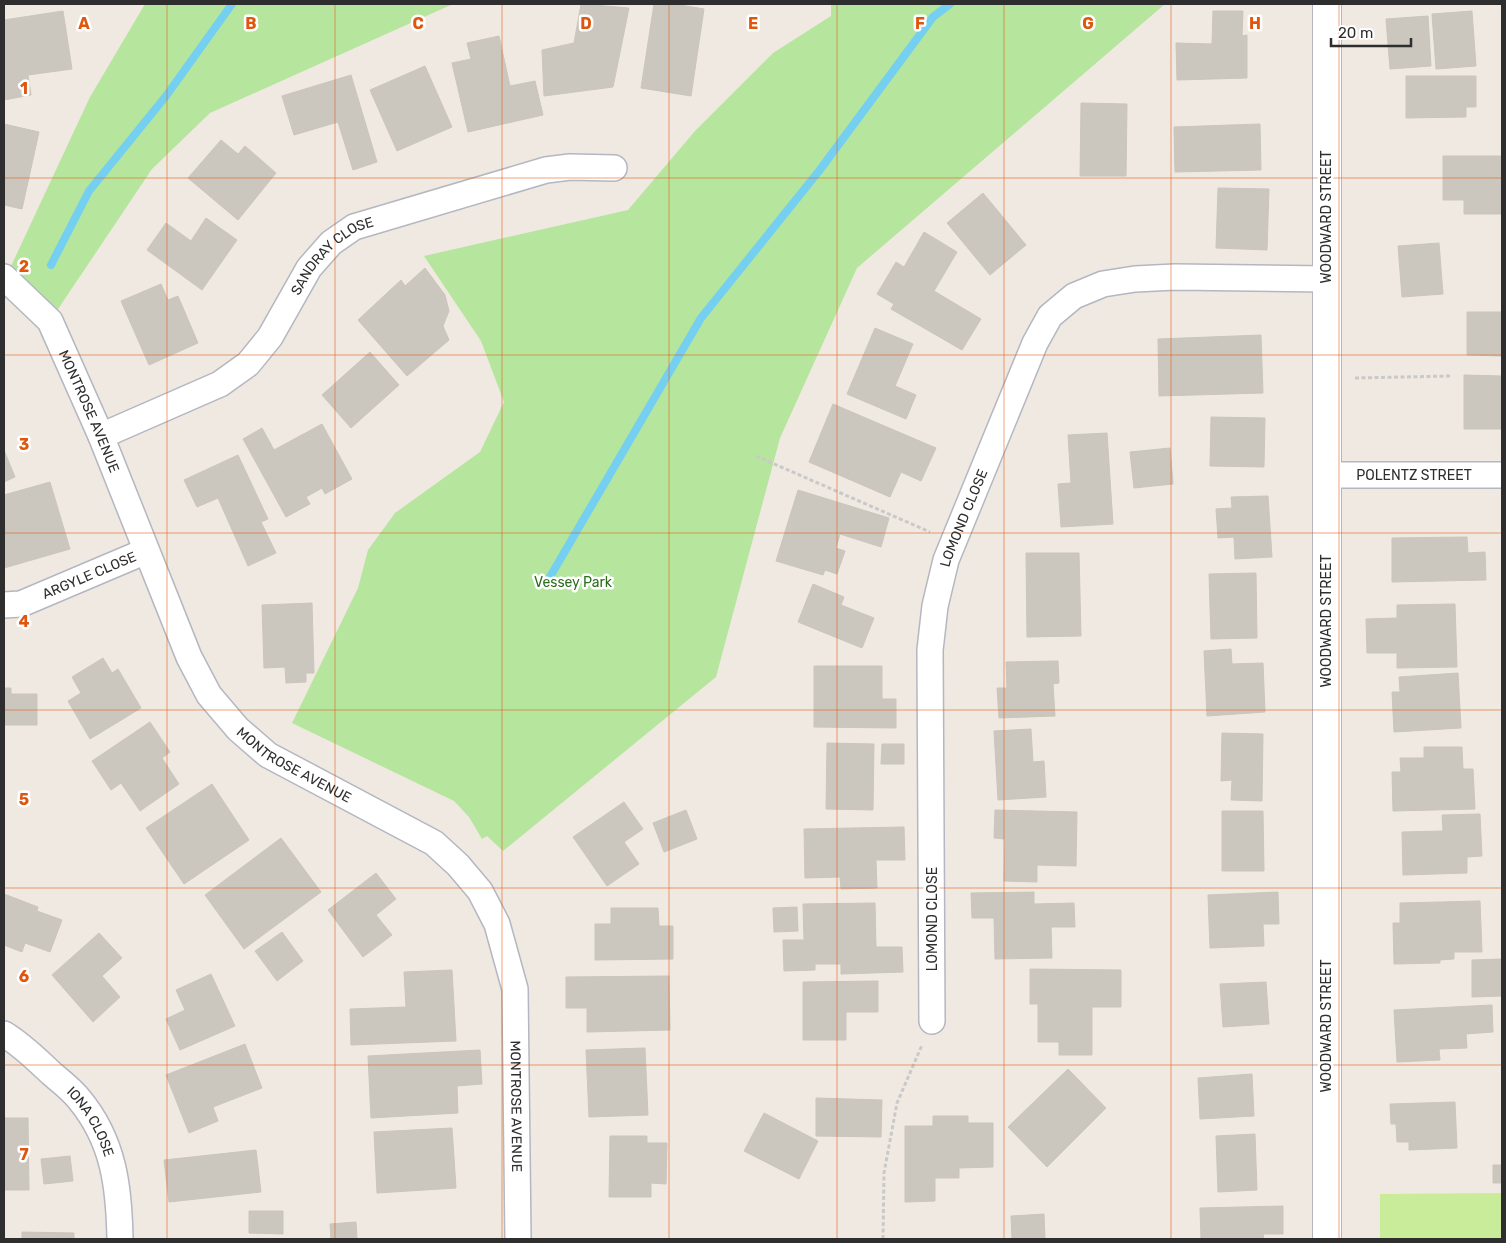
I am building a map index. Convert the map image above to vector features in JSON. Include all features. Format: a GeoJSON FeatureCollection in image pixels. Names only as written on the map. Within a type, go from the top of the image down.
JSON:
{"type":"FeatureCollection","features":[{"type":"Feature","properties":{"kind":"street","name":"WOODWARD STREET"},"geometry":{"type":"LineString","coordinates":[[1326,1239],[1327,4]]}},
{"type":"Feature","properties":{"kind":"street","name":"SANDRAY CLOSE"},"geometry":{"type":"LineString","coordinates":[[102,436],[220,384],[248,364],[270,337],[309,268],[331,243],[354,227],[546,170],[614,168]]}},
{"type":"Feature","properties":{"kind":"street","name":"MONTROSE AVENUE"},"geometry":{"type":"LineString","coordinates":[[4,277],[50,321],[102,436],[146,552],[189,657],[209,695],[238,729],[268,755],[402,824],[434,843],[458,865],[480,891],[498,924],[515,989],[518,1239]]}},
{"type":"Feature","properties":{"kind":"street","name":"LOMOND CLOSE"},"geometry":{"type":"LineString","coordinates":[[932,1021],[930,650],[935,606],[946,560],[1035,343],[1050,316],[1074,296],[1103,284],[1135,279],[1326,279]]}},
{"type":"Feature","properties":{"kind":"street","name":"POLENTZ STREET"},"geometry":{"type":"LineString","coordinates":[[1326,475],[1502,475]]}},
{"type":"Feature","properties":{"kind":"street","name":"ARGYLE CLOSE"},"geometry":{"type":"LineString","coordinates":[[4,605],[21,604],[146,552]]}},
{"type":"Feature","properties":{"kind":"street","name":"IONA CLOSE"},"geometry":{"type":"LineString","coordinates":[[4,1034],[19,1043],[79,1099],[101,1132],[114,1167],[119,1197],[120,1239]]}},
{"type":"Feature","properties":{"kind":"path"},"geometry":{"type":"LineString","coordinates":[[1355,378],[1450,376]]}},
{"type":"Feature","properties":{"kind":"path"},"geometry":{"type":"LineString","coordinates":[[756,456],[954,542]]}},
{"type":"Feature","properties":{"kind":"path"},"geometry":{"type":"LineString","coordinates":[[883,1239],[884,1173],[897,1103],[932,1021]]}},
{"type":"Feature","properties":{"kind":"green space"},"geometry":{"type":"Polygon","coordinates":[[[145,4],[453,4],[210,113],[152,169],[50,321],[5,279],[90,97],[145,4]]]}},
{"type":"Feature","properties":{"kind":"green space","name":"Vessey Park"},"geometry":{"type":"Polygon","coordinates":[[[831,4],[1165,4],[857,268],[780,438],[716,677],[503,851],[487,836],[482,839],[469,817],[454,801],[292,723],[358,588],[368,550],[395,513],[480,452],[504,402],[481,341],[424,256],[628,210],[695,131],[773,53],[831,16],[831,4]]]}},
{"type":"Feature","properties":{"kind":"green space"},"geometry":{"type":"Polygon","coordinates":[[[1502,1193],[1502,1239],[1380,1239],[1380,1194],[1502,1193]]]}},
{"type":"Feature","properties":{"kind":"building"},"geometry":{"type":"Polygon","coordinates":[[[581,4],[629,8],[613,87],[544,96],[542,50],[574,43],[581,4]]]}},
{"type":"Feature","properties":{"kind":"building"},"geometry":{"type":"Polygon","coordinates":[[[654,4],[674,4],[704,9],[691,96],[641,88],[654,4]]]}},
{"type":"Feature","properties":{"kind":"building"},"geometry":{"type":"Polygon","coordinates":[[[63,11],[72,69],[28,75],[31,95],[4,100],[4,20],[63,11]]]}},
{"type":"Feature","properties":{"kind":"building"},"geometry":{"type":"Polygon","coordinates":[[[1213,11],[1243,11],[1242,36],[1247,35],[1247,78],[1177,80],[1176,43],[1212,44],[1213,11]]]}},
{"type":"Feature","properties":{"kind":"building"},"geometry":{"type":"Polygon","coordinates":[[[1472,11],[1476,66],[1436,69],[1432,14],[1472,11]]]}},
{"type":"Feature","properties":{"kind":"building"},"geometry":{"type":"Polygon","coordinates":[[[1428,16],[1431,66],[1390,69],[1386,19],[1428,16]]]}},
{"type":"Feature","properties":{"kind":"building"},"geometry":{"type":"Polygon","coordinates":[[[499,36],[510,86],[535,81],[543,115],[468,132],[452,63],[471,59],[467,43],[499,36]]]}},
{"type":"Feature","properties":{"kind":"building"},"geometry":{"type":"Polygon","coordinates":[[[425,66],[452,127],[397,151],[370,90],[425,66]]]}},
{"type":"Feature","properties":{"kind":"building"},"geometry":{"type":"Polygon","coordinates":[[[351,75],[377,162],[353,170],[338,122],[294,135],[282,96],[351,75]]]}},
{"type":"Feature","properties":{"kind":"building"},"geometry":{"type":"Polygon","coordinates":[[[1406,76],[1476,76],[1476,107],[1466,107],[1466,117],[1406,118],[1406,76]]]}},
{"type":"Feature","properties":{"kind":"building"},"geometry":{"type":"Polygon","coordinates":[[[1081,103],[1127,104],[1126,176],[1080,176],[1081,103]]]}},
{"type":"Feature","properties":{"kind":"building"},"geometry":{"type":"Polygon","coordinates":[[[4,124],[39,132],[22,209],[4,205],[4,124]]]}},
{"type":"Feature","properties":{"kind":"building"},"geometry":{"type":"Polygon","coordinates":[[[1260,124],[1261,170],[1175,172],[1174,127],[1260,124]]]}},
{"type":"Feature","properties":{"kind":"building"},"geometry":{"type":"Polygon","coordinates":[[[221,140],[238,154],[245,146],[276,173],[238,220],[188,178],[221,140]]]}},
{"type":"Feature","properties":{"kind":"building"},"geometry":{"type":"Polygon","coordinates":[[[1443,156],[1502,156],[1502,214],[1464,214],[1464,200],[1443,200],[1443,156]]]}},
{"type":"Feature","properties":{"kind":"building"},"geometry":{"type":"Polygon","coordinates":[[[1218,188],[1269,189],[1267,250],[1216,248],[1218,188]]]}},
{"type":"Feature","properties":{"kind":"building"},"geometry":{"type":"Polygon","coordinates":[[[983,193],[1026,245],[990,275],[947,223],[983,193]]]}},
{"type":"Feature","properties":{"kind":"building"},"geometry":{"type":"Polygon","coordinates":[[[206,218],[237,240],[202,290],[147,250],[166,223],[191,241],[206,218]]]}},
{"type":"Feature","properties":{"kind":"building"},"geometry":{"type":"Polygon","coordinates":[[[924,232],[957,252],[934,291],[981,319],[962,350],[891,309],[894,304],[877,294],[896,262],[904,267],[924,232]]]}},
{"type":"Feature","properties":{"kind":"building"},"geometry":{"type":"Polygon","coordinates":[[[1439,243],[1443,294],[1402,297],[1398,246],[1439,243]]]}},
{"type":"Feature","properties":{"kind":"building"},"geometry":{"type":"Polygon","coordinates":[[[425,268],[445,295],[449,311],[443,326],[449,340],[407,376],[358,320],[401,280],[405,286],[425,268]]]}},
{"type":"Feature","properties":{"kind":"building"},"geometry":{"type":"Polygon","coordinates":[[[161,284],[168,300],[178,296],[198,343],[149,365],[121,301],[161,284]]]}},
{"type":"Feature","properties":{"kind":"building"},"geometry":{"type":"Polygon","coordinates":[[[1467,312],[1502,312],[1502,356],[1467,355],[1467,312]]]}},
{"type":"Feature","properties":{"kind":"building"},"geometry":{"type":"Polygon","coordinates":[[[875,328],[913,344],[895,386],[916,395],[906,419],[847,394],[875,328]]]}},
{"type":"Feature","properties":{"kind":"building"},"geometry":{"type":"Polygon","coordinates":[[[1261,335],[1263,393],[1159,396],[1158,339],[1261,335]]]}},
{"type":"Feature","properties":{"kind":"building"},"geometry":{"type":"Polygon","coordinates":[[[370,352],[399,385],[351,428],[322,395],[370,352]]]}},
{"type":"Feature","properties":{"kind":"building"},"geometry":{"type":"Polygon","coordinates":[[[1464,375],[1502,376],[1502,429],[1464,429],[1464,375]]]}},
{"type":"Feature","properties":{"kind":"building"},"geometry":{"type":"Polygon","coordinates":[[[833,404],[936,448],[921,481],[901,472],[890,497],[809,462],[833,404]]]}},
{"type":"Feature","properties":{"kind":"building"},"geometry":{"type":"Polygon","coordinates":[[[1211,417],[1265,418],[1264,467],[1210,466],[1211,417]]]}},
{"type":"Feature","properties":{"kind":"building"},"geometry":{"type":"Polygon","coordinates":[[[322,424],[352,479],[325,494],[322,488],[306,497],[310,504],[286,517],[243,439],[262,428],[274,450],[322,424]]]}},
{"type":"Feature","properties":{"kind":"building"},"geometry":{"type":"Polygon","coordinates":[[[1107,433],[1113,524],[1061,527],[1058,484],[1071,483],[1068,435],[1107,433]]]}},
{"type":"Feature","properties":{"kind":"building"},"geometry":{"type":"Polygon","coordinates":[[[1170,448],[1173,484],[1134,488],[1130,452],[1170,448]]]}},
{"type":"Feature","properties":{"kind":"building"},"geometry":{"type":"Polygon","coordinates":[[[4,450],[15,477],[4,482],[4,450]]]}},
{"type":"Feature","properties":{"kind":"building"},"geometry":{"type":"Polygon","coordinates":[[[238,455],[268,519],[261,522],[276,553],[248,566],[218,498],[197,507],[184,480],[238,455]]]}},
{"type":"Feature","properties":{"kind":"building"},"geometry":{"type":"Polygon","coordinates":[[[50,482],[70,549],[4,568],[4,495],[50,482]]]}},
{"type":"Feature","properties":{"kind":"building"},"geometry":{"type":"Polygon","coordinates":[[[798,490],[889,518],[881,547],[840,534],[836,548],[845,551],[837,574],[825,570],[823,575],[776,561],[798,490]]]}},
{"type":"Feature","properties":{"kind":"building"},"geometry":{"type":"Polygon","coordinates":[[[1268,496],[1272,557],[1235,559],[1234,537],[1218,538],[1216,509],[1232,508],[1231,497],[1268,496]]]}},
{"type":"Feature","properties":{"kind":"building"},"geometry":{"type":"Polygon","coordinates":[[[1467,537],[1468,553],[1485,552],[1486,580],[1392,582],[1392,538],[1467,537]]]}},
{"type":"Feature","properties":{"kind":"building"},"geometry":{"type":"Polygon","coordinates":[[[1026,553],[1079,553],[1081,636],[1027,637],[1026,553]]]}},
{"type":"Feature","properties":{"kind":"building"},"geometry":{"type":"Polygon","coordinates":[[[1256,573],[1257,638],[1211,639],[1209,574],[1256,573]]]}},
{"type":"Feature","properties":{"kind":"building"},"geometry":{"type":"Polygon","coordinates":[[[813,584],[844,597],[841,605],[874,618],[862,648],[798,622],[813,584]]]}},
{"type":"Feature","properties":{"kind":"building"},"geometry":{"type":"Polygon","coordinates":[[[312,603],[314,673],[306,673],[306,682],[286,683],[285,667],[264,668],[262,605],[312,603]]]}},
{"type":"Feature","properties":{"kind":"building"},"geometry":{"type":"Polygon","coordinates":[[[1455,604],[1457,667],[1397,668],[1397,653],[1367,653],[1366,619],[1397,618],[1397,605],[1455,604]]]}},
{"type":"Feature","properties":{"kind":"building"},"geometry":{"type":"Polygon","coordinates":[[[1231,649],[1232,664],[1263,663],[1265,712],[1207,716],[1204,651],[1231,649]]]}},
{"type":"Feature","properties":{"kind":"building"},"geometry":{"type":"Polygon","coordinates":[[[103,658],[112,673],[118,669],[141,708],[90,739],[68,701],[81,693],[72,677],[103,658]]]}},
{"type":"Feature","properties":{"kind":"building"},"geometry":{"type":"Polygon","coordinates":[[[1058,661],[1059,683],[1053,684],[1055,716],[999,718],[997,688],[1007,688],[1006,662],[1058,661]]]}},
{"type":"Feature","properties":{"kind":"building"},"geometry":{"type":"Polygon","coordinates":[[[814,666],[882,666],[882,699],[896,699],[896,728],[814,727],[814,666]]]}},
{"type":"Feature","properties":{"kind":"building"},"geometry":{"type":"Polygon","coordinates":[[[1458,673],[1461,728],[1394,732],[1392,692],[1400,692],[1399,677],[1458,673]]]}},
{"type":"Feature","properties":{"kind":"building"},"geometry":{"type":"Polygon","coordinates":[[[4,688],[11,688],[11,694],[37,694],[37,725],[4,725],[4,688]]]}},
{"type":"Feature","properties":{"kind":"building"},"geometry":{"type":"Polygon","coordinates":[[[150,722],[170,752],[162,758],[179,784],[140,811],[121,783],[111,790],[92,761],[150,722]]]}},
{"type":"Feature","properties":{"kind":"building"},"geometry":{"type":"Polygon","coordinates":[[[1031,729],[1033,762],[1044,761],[1046,797],[998,800],[994,731],[1031,729]]]}},
{"type":"Feature","properties":{"kind":"building"},"geometry":{"type":"Polygon","coordinates":[[[1222,733],[1263,734],[1262,801],[1231,800],[1232,780],[1221,781],[1222,733]]]}},
{"type":"Feature","properties":{"kind":"building"},"geometry":{"type":"Polygon","coordinates":[[[827,743],[874,744],[873,810],[826,809],[827,743]]]}},
{"type":"Feature","properties":{"kind":"building"},"geometry":{"type":"Polygon","coordinates":[[[882,744],[904,744],[904,764],[881,764],[882,744]]]}},
{"type":"Feature","properties":{"kind":"building"},"geometry":{"type":"Polygon","coordinates":[[[1424,747],[1462,747],[1463,769],[1473,769],[1475,809],[1393,811],[1392,772],[1401,772],[1400,758],[1424,758],[1424,747]]]}},
{"type":"Feature","properties":{"kind":"building"},"geometry":{"type":"Polygon","coordinates":[[[212,784],[249,840],[184,884],[146,828],[212,784]]]}},
{"type":"Feature","properties":{"kind":"building"},"geometry":{"type":"Polygon","coordinates":[[[624,802],[643,829],[624,842],[639,864],[607,886],[573,837],[624,802]]]}},
{"type":"Feature","properties":{"kind":"building"},"geometry":{"type":"Polygon","coordinates":[[[686,810],[697,839],[664,852],[653,823],[686,810]]]}},
{"type":"Feature","properties":{"kind":"building"},"geometry":{"type":"Polygon","coordinates":[[[995,810],[1077,812],[1076,866],[1037,865],[1037,882],[1004,881],[1005,839],[994,838],[995,810]]]}},
{"type":"Feature","properties":{"kind":"building"},"geometry":{"type":"Polygon","coordinates":[[[1222,811],[1263,811],[1264,871],[1222,871],[1222,811]]]}},
{"type":"Feature","properties":{"kind":"building"},"geometry":{"type":"Polygon","coordinates":[[[1480,814],[1482,856],[1467,857],[1467,873],[1403,875],[1402,832],[1443,831],[1442,815],[1480,814]]]}},
{"type":"Feature","properties":{"kind":"building"},"geometry":{"type":"Polygon","coordinates":[[[904,827],[905,860],[876,860],[877,888],[841,889],[840,877],[805,878],[804,829],[904,827]]]}},
{"type":"Feature","properties":{"kind":"building"},"geometry":{"type":"Polygon","coordinates":[[[281,838],[321,892],[244,949],[205,895],[281,838]]]}},
{"type":"Feature","properties":{"kind":"building"},"geometry":{"type":"Polygon","coordinates":[[[376,873],[396,899],[376,915],[392,935],[363,957],[328,910],[376,873]]]}},
{"type":"Feature","properties":{"kind":"building"},"geometry":{"type":"Polygon","coordinates":[[[1034,892],[1034,904],[1074,903],[1075,927],[1051,927],[1052,958],[995,959],[994,918],[972,918],[971,893],[1034,892]]]}},
{"type":"Feature","properties":{"kind":"building"},"geometry":{"type":"Polygon","coordinates":[[[1278,892],[1279,924],[1263,924],[1264,946],[1210,948],[1208,895],[1278,892]]]}},
{"type":"Feature","properties":{"kind":"building"},"geometry":{"type":"Polygon","coordinates":[[[4,894],[38,907],[37,911],[62,920],[50,952],[25,943],[22,952],[4,945],[4,894]]]}},
{"type":"Feature","properties":{"kind":"building"},"geometry":{"type":"Polygon","coordinates":[[[1480,901],[1482,952],[1454,952],[1454,959],[1440,960],[1440,963],[1394,964],[1393,923],[1400,923],[1400,903],[1480,901]]]}},
{"type":"Feature","properties":{"kind":"building"},"geometry":{"type":"Polygon","coordinates":[[[875,903],[876,947],[902,947],[903,972],[841,974],[841,964],[815,964],[815,970],[784,971],[783,940],[804,940],[803,904],[875,903]]]}},
{"type":"Feature","properties":{"kind":"building"},"geometry":{"type":"Polygon","coordinates":[[[797,907],[798,931],[774,932],[773,908],[797,907]]]}},
{"type":"Feature","properties":{"kind":"building"},"geometry":{"type":"Polygon","coordinates":[[[611,908],[658,908],[659,926],[673,926],[673,959],[595,960],[595,924],[611,924],[611,908]]]}},
{"type":"Feature","properties":{"kind":"building"},"geometry":{"type":"Polygon","coordinates":[[[282,932],[303,961],[277,981],[255,951],[282,932]]]}},
{"type":"Feature","properties":{"kind":"building"},"geometry":{"type":"Polygon","coordinates":[[[99,933],[122,958],[102,976],[120,997],[93,1022],[52,975],[99,933]]]}},
{"type":"Feature","properties":{"kind":"building"},"geometry":{"type":"Polygon","coordinates":[[[1502,959],[1502,996],[1472,997],[1472,960],[1502,959]]]}},
{"type":"Feature","properties":{"kind":"building"},"geometry":{"type":"Polygon","coordinates":[[[1030,969],[1121,970],[1121,1007],[1092,1007],[1092,1055],[1059,1055],[1059,1042],[1038,1042],[1038,1004],[1030,1004],[1030,969]]]}},
{"type":"Feature","properties":{"kind":"building"},"geometry":{"type":"Polygon","coordinates":[[[452,970],[456,1041],[351,1045],[350,1009],[406,1007],[404,972],[452,970]]]}},
{"type":"Feature","properties":{"kind":"building"},"geometry":{"type":"Polygon","coordinates":[[[211,974],[235,1026],[180,1050],[166,1019],[185,1010],[176,990],[211,974]]]}},
{"type":"Feature","properties":{"kind":"building"},"geometry":{"type":"Polygon","coordinates":[[[669,976],[670,1030],[587,1032],[587,1008],[566,1008],[566,977],[669,976]]]}},
{"type":"Feature","properties":{"kind":"building"},"geometry":{"type":"Polygon","coordinates":[[[878,981],[878,1012],[846,1012],[846,1040],[803,1040],[803,982],[878,981]]]}},
{"type":"Feature","properties":{"kind":"building"},"geometry":{"type":"Polygon","coordinates":[[[1266,982],[1269,1024],[1223,1027],[1220,984],[1266,982]]]}},
{"type":"Feature","properties":{"kind":"building"},"geometry":{"type":"Polygon","coordinates":[[[1492,1005],[1493,1032],[1466,1034],[1467,1048],[1439,1049],[1440,1060],[1397,1062],[1394,1010],[1492,1005]]]}},
{"type":"Feature","properties":{"kind":"building"},"geometry":{"type":"Polygon","coordinates":[[[245,1044],[262,1088],[213,1107],[218,1121],[189,1133],[166,1075],[245,1044]]]}},
{"type":"Feature","properties":{"kind":"building"},"geometry":{"type":"Polygon","coordinates":[[[645,1048],[648,1115],[589,1117],[586,1050],[645,1048]]]}},
{"type":"Feature","properties":{"kind":"building"},"geometry":{"type":"Polygon","coordinates":[[[480,1050],[482,1084],[457,1086],[458,1113],[371,1118],[368,1056],[480,1050]]]}},
{"type":"Feature","properties":{"kind":"building"},"geometry":{"type":"Polygon","coordinates":[[[1068,1069],[1106,1108],[1047,1167],[1008,1127],[1068,1069]]]}},
{"type":"Feature","properties":{"kind":"building"},"geometry":{"type":"Polygon","coordinates":[[[1252,1074],[1254,1116],[1200,1119],[1198,1078],[1252,1074]]]}},
{"type":"Feature","properties":{"kind":"building"},"geometry":{"type":"Polygon","coordinates":[[[816,1098],[882,1100],[881,1137],[816,1136],[816,1098]]]}},
{"type":"Feature","properties":{"kind":"building"},"geometry":{"type":"Polygon","coordinates":[[[1455,1102],[1457,1148],[1409,1150],[1409,1142],[1397,1142],[1396,1124],[1391,1124],[1390,1104],[1455,1102]]]}},
{"type":"Feature","properties":{"kind":"building"},"geometry":{"type":"Polygon","coordinates":[[[764,1113],[818,1141],[799,1179],[744,1151],[764,1113]]]}},
{"type":"Feature","properties":{"kind":"building"},"geometry":{"type":"Polygon","coordinates":[[[933,1116],[968,1116],[968,1123],[993,1123],[993,1167],[959,1168],[959,1178],[935,1178],[935,1201],[905,1202],[905,1126],[933,1126],[933,1116]]]}},
{"type":"Feature","properties":{"kind":"building"},"geometry":{"type":"Polygon","coordinates":[[[4,1118],[28,1118],[29,1190],[4,1190],[4,1118]]]}},
{"type":"Feature","properties":{"kind":"building"},"geometry":{"type":"Polygon","coordinates":[[[452,1128],[456,1188],[377,1193],[374,1132],[452,1128]]]}},
{"type":"Feature","properties":{"kind":"building"},"geometry":{"type":"Polygon","coordinates":[[[1255,1134],[1257,1190],[1218,1192],[1216,1136],[1255,1134]]]}},
{"type":"Feature","properties":{"kind":"building"},"geometry":{"type":"Polygon","coordinates":[[[610,1136],[647,1136],[647,1143],[667,1143],[666,1184],[651,1183],[651,1197],[609,1197],[610,1136]]]}},
{"type":"Feature","properties":{"kind":"building"},"geometry":{"type":"Polygon","coordinates":[[[256,1150],[261,1192],[169,1202],[164,1160],[256,1150]]]}},
{"type":"Feature","properties":{"kind":"building"},"geometry":{"type":"Polygon","coordinates":[[[70,1156],[73,1181],[44,1184],[41,1159],[70,1156]]]}},
{"type":"Feature","properties":{"kind":"building"},"geometry":{"type":"Polygon","coordinates":[[[1493,1165],[1502,1165],[1502,1183],[1493,1183],[1493,1165]]]}},
{"type":"Feature","properties":{"kind":"building"},"geometry":{"type":"Polygon","coordinates":[[[1283,1206],[1283,1234],[1263,1234],[1264,1239],[1201,1239],[1200,1208],[1283,1206]]]}},
{"type":"Feature","properties":{"kind":"building"},"geometry":{"type":"Polygon","coordinates":[[[249,1211],[283,1211],[283,1234],[249,1233],[249,1211]]]}},
{"type":"Feature","properties":{"kind":"building"},"geometry":{"type":"Polygon","coordinates":[[[1044,1214],[1045,1239],[1012,1239],[1011,1216],[1044,1214]]]}},
{"type":"Feature","properties":{"kind":"building"},"geometry":{"type":"Polygon","coordinates":[[[356,1222],[357,1239],[331,1239],[330,1224],[356,1222]]]}},
{"type":"Feature","properties":{"kind":"building"},"geometry":{"type":"Polygon","coordinates":[[[22,1232],[74,1233],[74,1239],[22,1239],[22,1232]]]}},
{"type":"Feature","properties":{"kind":"waterway"},"geometry":{"type":"LineString","coordinates":[[51,265],[89,191],[166,96],[232,4]]}},
{"type":"Feature","properties":{"kind":"waterway"},"geometry":{"type":"LineString","coordinates":[[547,582],[701,318],[819,171],[933,17],[950,4]]}}]}
